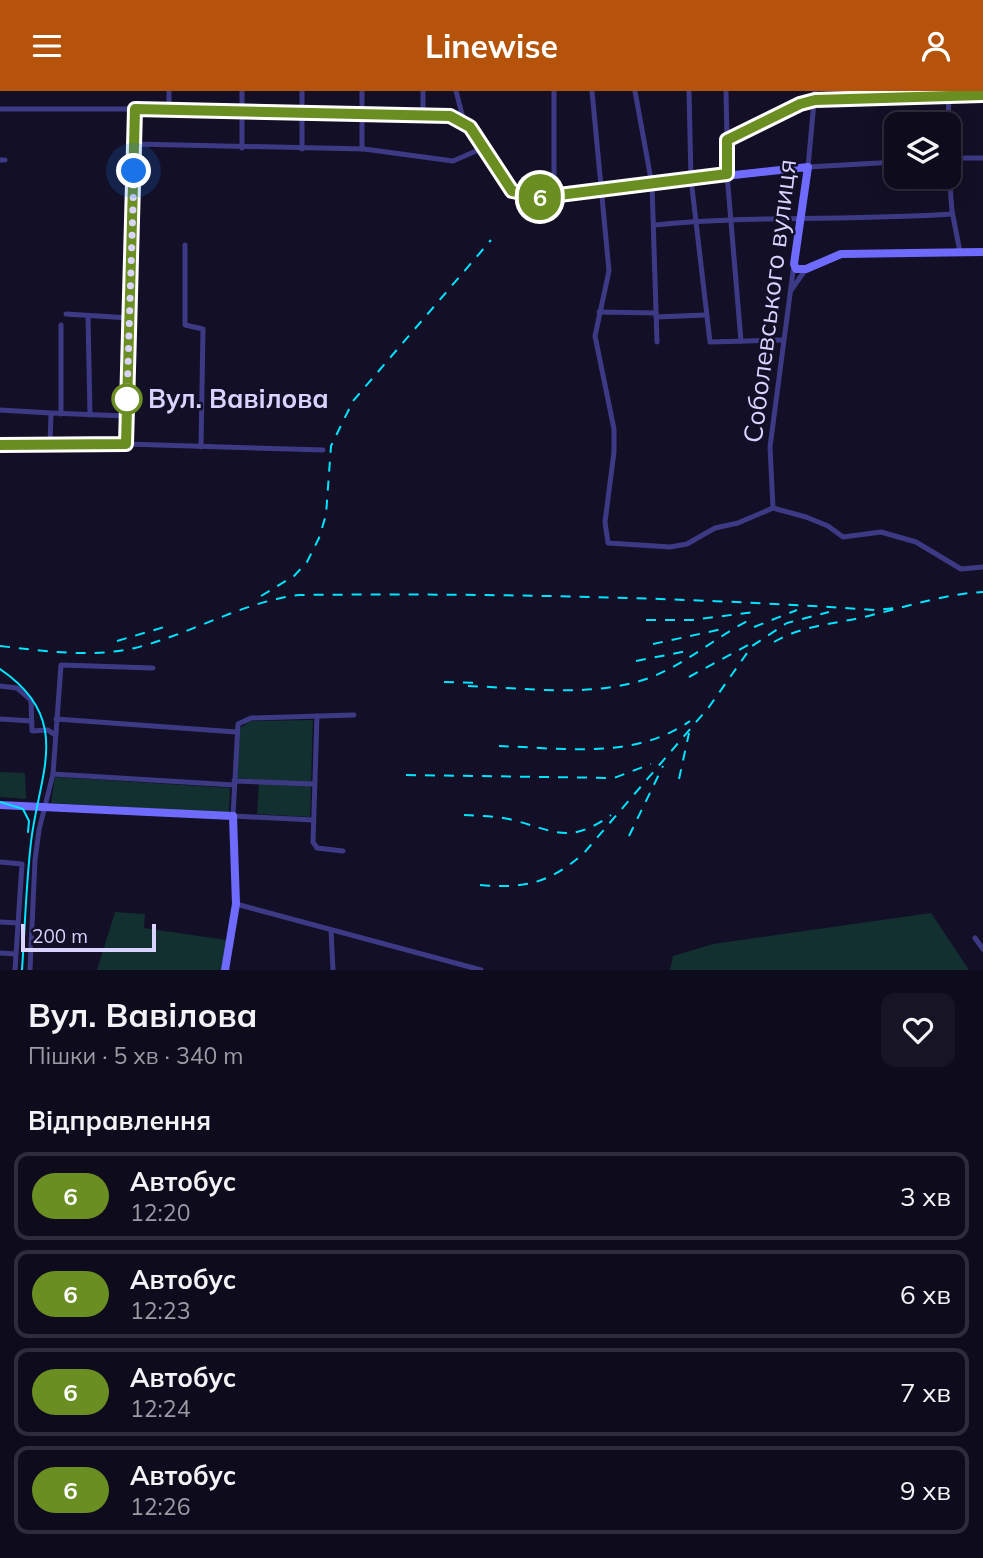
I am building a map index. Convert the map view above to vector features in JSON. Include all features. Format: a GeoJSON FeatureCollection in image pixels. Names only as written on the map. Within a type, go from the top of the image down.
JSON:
{"type":"FeatureCollection","features":[{"type":"Feature","properties":{"kind":"street"},"geometry":{"type":"LineString","coordinates":[[169,91],[169,110]]}},
{"type":"Feature","properties":{"kind":"street"},"geometry":{"type":"LineString","coordinates":[[242,91],[242,148]]}},
{"type":"Feature","properties":{"kind":"street"},"geometry":{"type":"LineString","coordinates":[[302,91],[302,149]]}},
{"type":"Feature","properties":{"kind":"street"},"geometry":{"type":"LineString","coordinates":[[362,91],[362,149]]}},
{"type":"Feature","properties":{"kind":"street"},"geometry":{"type":"LineString","coordinates":[[423,91],[423,114]]}},
{"type":"Feature","properties":{"kind":"street"},"geometry":{"type":"LineString","coordinates":[[456,91],[464,122],[512,191],[532,197],[603,191],[727,174],[884,163]]}},
{"type":"Feature","properties":{"kind":"street"},"geometry":{"type":"LineString","coordinates":[[554,91],[554,196]]}},
{"type":"Feature","properties":{"kind":"street"},"geometry":{"type":"LineString","coordinates":[[592,91],[610,271],[609,285],[599,312],[595,335],[614,429],[614,452],[604,522],[608,543],[670,547],[687,544],[715,528],[738,523],[773,508],[817,521],[843,537],[881,533],[916,543],[961,569],[983,567]]}},
{"type":"Feature","properties":{"kind":"street"},"geometry":{"type":"LineString","coordinates":[[635,91],[652,185],[657,342]]}},
{"type":"Feature","properties":{"kind":"street"},"geometry":{"type":"LineString","coordinates":[[689,91],[691,179],[710,342],[782,340]]}},
{"type":"Feature","properties":{"kind":"street"},"geometry":{"type":"LineString","coordinates":[[726,91],[727,174],[741,341]]}},
{"type":"Feature","properties":{"kind":"street","name":"Соболевського вулиця"},"geometry":{"type":"LineString","coordinates":[[773,508],[770,447],[782,340],[808,167],[815,91]]}},
{"type":"Feature","properties":{"kind":"street"},"geometry":{"type":"LineString","coordinates":[[948,94],[948,112]]}},
{"type":"Feature","properties":{"kind":"street"},"geometry":{"type":"LineString","coordinates":[[727,140],[800,104],[815,100],[983,95]]}},
{"type":"Feature","properties":{"kind":"street"},"geometry":{"type":"LineString","coordinates":[[0,109],[423,114],[450,116],[464,122]]}},
{"type":"Feature","properties":{"kind":"street"},"geometry":{"type":"LineString","coordinates":[[126,444],[135,109]]}},
{"type":"Feature","properties":{"kind":"street"},"geometry":{"type":"LineString","coordinates":[[135,144],[362,149],[453,161],[483,148]]}},
{"type":"Feature","properties":{"kind":"street"},"geometry":{"type":"LineString","coordinates":[[961,159],[983,158]]}},
{"type":"Feature","properties":{"kind":"street"},"geometry":{"type":"LineString","coordinates":[[950,189],[960,252]]}},
{"type":"Feature","properties":{"kind":"street"},"geometry":{"type":"LineString","coordinates":[[655,225],[696,221],[871,220],[952,214]]}},
{"type":"Feature","properties":{"kind":"street"},"geometry":{"type":"LineString","coordinates":[[185,246],[185,325],[203,329],[201,447]]}},
{"type":"Feature","properties":{"kind":"street"},"geometry":{"type":"LineString","coordinates":[[794,264],[796,269],[806,269],[841,254],[983,252]]}},
{"type":"Feature","properties":{"kind":"street"},"geometry":{"type":"LineString","coordinates":[[790,291],[806,269]]}},
{"type":"Feature","properties":{"kind":"street"},"geometry":{"type":"LineString","coordinates":[[599,312],[705,315]]}},
{"type":"Feature","properties":{"kind":"street"},"geometry":{"type":"LineString","coordinates":[[66,314],[130,318]]}},
{"type":"Feature","properties":{"kind":"street"},"geometry":{"type":"LineString","coordinates":[[88,316],[90,415]]}},
{"type":"Feature","properties":{"kind":"street"},"geometry":{"type":"LineString","coordinates":[[61,325],[61,414]]}},
{"type":"Feature","properties":{"kind":"street"},"geometry":{"type":"LineString","coordinates":[[0,410],[126,416]]}},
{"type":"Feature","properties":{"kind":"street"},"geometry":{"type":"LineString","coordinates":[[50,445],[51,413]]}},
{"type":"Feature","properties":{"kind":"street"},"geometry":{"type":"LineString","coordinates":[[0,445],[126,444],[323,450]]}},
{"type":"Feature","properties":{"kind":"street"},"geometry":{"type":"LineString","coordinates":[[30,970],[35,860],[53,774],[61,665],[153,668]]}},
{"type":"Feature","properties":{"kind":"street"},"geometry":{"type":"LineString","coordinates":[[0,686],[18,688],[33,703],[32,731],[48,730],[55,735]]}},
{"type":"Feature","properties":{"kind":"street"},"geometry":{"type":"LineString","coordinates":[[225,970],[236,904],[233,815],[236,732],[244,719],[354,715]]}},
{"type":"Feature","properties":{"kind":"street"},"geometry":{"type":"LineString","coordinates":[[317,716],[313,820],[315,847],[343,851]]}},
{"type":"Feature","properties":{"kind":"street"},"geometry":{"type":"LineString","coordinates":[[0,719],[33,722]]}},
{"type":"Feature","properties":{"kind":"street"},"geometry":{"type":"LineString","coordinates":[[56,719],[236,732]]}},
{"type":"Feature","properties":{"kind":"street"},"geometry":{"type":"LineString","coordinates":[[53,774],[314,784]]}},
{"type":"Feature","properties":{"kind":"street"},"geometry":{"type":"LineString","coordinates":[[0,805],[313,820]]}},
{"type":"Feature","properties":{"kind":"street"},"geometry":{"type":"LineString","coordinates":[[0,862],[22,864],[16,970]]}},
{"type":"Feature","properties":{"kind":"street"},"geometry":{"type":"LineString","coordinates":[[236,904],[481,970]]}},
{"type":"Feature","properties":{"kind":"street"},"geometry":{"type":"LineString","coordinates":[[0,922],[18,923]]}},
{"type":"Feature","properties":{"kind":"street"},"geometry":{"type":"LineString","coordinates":[[331,930],[333,970]]}},
{"type":"Feature","properties":{"kind":"street"},"geometry":{"type":"LineString","coordinates":[[975,938],[983,949]]}},
{"type":"Feature","properties":{"kind":"street"},"geometry":{"type":"LineString","coordinates":[[0,953],[16,954]]}},
{"type":"Feature","properties":{"kind":"green space"},"geometry":{"type":"Polygon","coordinates":[[[313,720],[310,817],[257,814],[259,780],[237,778],[240,728],[250,721],[313,720]]]}},
{"type":"Feature","properties":{"kind":"green space"},"geometry":{"type":"Polygon","coordinates":[[[0,772],[25,773],[26,799],[0,797],[0,772]]]}},
{"type":"Feature","properties":{"kind":"green space"},"geometry":{"type":"Polygon","coordinates":[[[55,777],[230,788],[229,813],[51,803],[55,777]]]}},
{"type":"Feature","properties":{"kind":"green space"},"geometry":{"type":"Polygon","coordinates":[[[115,912],[145,914],[144,928],[226,940],[221,970],[97,970],[115,912]]]}},
{"type":"Feature","properties":{"kind":"green space"},"geometry":{"type":"Polygon","coordinates":[[[931,913],[969,970],[670,970],[673,956],[713,944],[931,913]]]}},
{"type":"Feature","properties":{"kind":"tram line"},"geometry":{"type":"LineString","coordinates":[[0,669],[23,688],[37,707],[44,728],[46,748],[31,842],[22,970]]}},
{"type":"Feature","properties":{"kind":"tram line"},"geometry":{"type":"LineString","coordinates":[[0,802],[23,809],[29,821],[28,832]]}},
{"type":"Feature","properties":{"kind":"railway"},"geometry":{"type":"LineString","coordinates":[[261,596],[294,576],[307,562],[319,538],[326,515],[331,446],[353,401],[491,240]]}},
{"type":"Feature","properties":{"kind":"railway"},"geometry":{"type":"LineString","coordinates":[[774,642],[810,628],[941,598],[983,592]]}},
{"type":"Feature","properties":{"kind":"railway"},"geometry":{"type":"LineString","coordinates":[[0,646],[68,653],[118,651],[156,642],[257,604],[299,595],[588,597],[876,610],[896,608]]}},
{"type":"Feature","properties":{"kind":"railway"},"geometry":{"type":"LineString","coordinates":[[754,627],[797,610]]}},
{"type":"Feature","properties":{"kind":"railway"},"geometry":{"type":"LineString","coordinates":[[646,620],[692,620],[754,612]]}},
{"type":"Feature","properties":{"kind":"railway"},"geometry":{"type":"LineString","coordinates":[[480,885],[524,885],[548,877],[572,863],[584,853],[709,707],[752,646],[787,623],[829,612]]}},
{"type":"Feature","properties":{"kind":"railway"},"geometry":{"type":"LineString","coordinates":[[468,686],[583,690],[628,684],[663,672],[751,619]]}},
{"type":"Feature","properties":{"kind":"railway"},"geometry":{"type":"LineString","coordinates":[[117,641],[171,625]]}},
{"type":"Feature","properties":{"kind":"railway"},"geometry":{"type":"LineString","coordinates":[[653,644],[727,628]]}},
{"type":"Feature","properties":{"kind":"railway"},"geometry":{"type":"LineString","coordinates":[[689,677],[748,645]]}},
{"type":"Feature","properties":{"kind":"railway"},"geometry":{"type":"LineString","coordinates":[[636,661],[692,650]]}},
{"type":"Feature","properties":{"kind":"railway"},"geometry":{"type":"LineString","coordinates":[[444,682],[479,683]]}},
{"type":"Feature","properties":{"kind":"railway"},"geometry":{"type":"LineString","coordinates":[[499,746],[573,749],[622,747],[646,742],[690,721]]}},
{"type":"Feature","properties":{"kind":"railway"},"geometry":{"type":"LineString","coordinates":[[679,779],[689,733]]}},
{"type":"Feature","properties":{"kind":"railway"},"geometry":{"type":"LineString","coordinates":[[406,775],[614,778],[651,764]]}},
{"type":"Feature","properties":{"kind":"railway"},"geometry":{"type":"LineString","coordinates":[[629,836],[663,766]]}},
{"type":"Feature","properties":{"kind":"railway"},"geometry":{"type":"LineString","coordinates":[[464,815],[507,819],[562,833],[584,830],[611,815]]}},
{"type":"Feature","properties":{"kind":"bus line","name":"6"},"geometry":{"type":"LineString","coordinates":[[0,445],[126,444],[135,109],[450,116],[458,118],[470,127],[504,184],[512,191],[521,195],[543,197],[727,174],[727,140],[808,101],[983,95]]}},
{"type":"Feature","properties":{"kind":"place","name":"Вул. Вавілова"},"geometry":{"type":"Point","coordinates":[127,399]}},
{"type":"Feature","properties":{"kind":"route"},"geometry":{"type":"LineString","coordinates":[[127,399],[134,171]]}}]}
